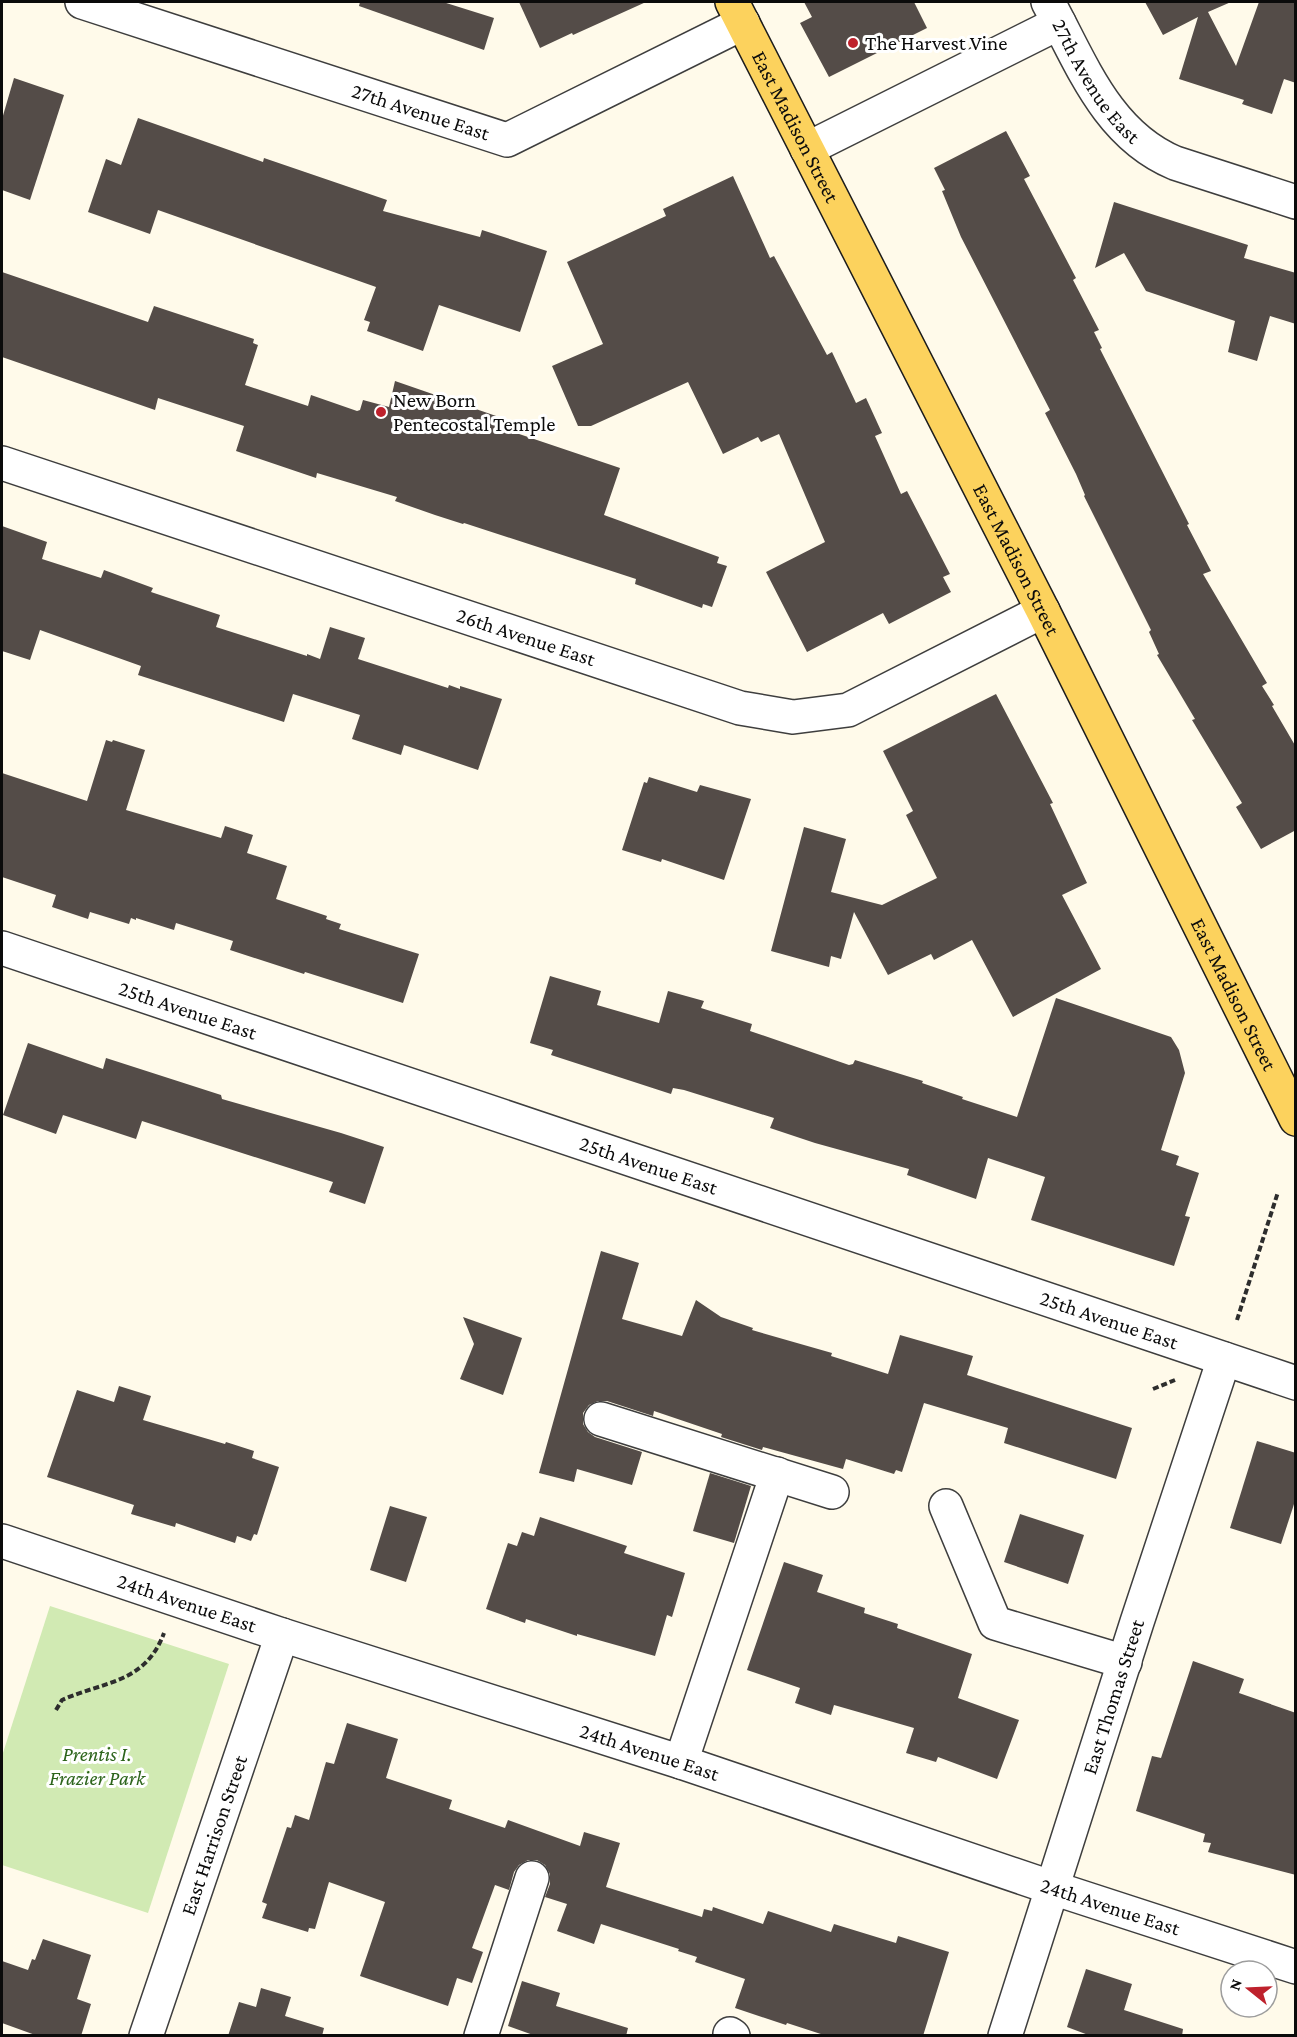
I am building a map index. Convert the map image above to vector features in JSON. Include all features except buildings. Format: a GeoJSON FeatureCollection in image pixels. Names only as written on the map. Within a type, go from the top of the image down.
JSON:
{"type":"FeatureCollection","features":[{"type":"Feature","properties":{"kind":"main road","name":"East Madison Street"},"geometry":{"type":"LineString","coordinates":[[738,12],[1043,611],[1296,1119]]}},
{"type":"Feature","properties":{"kind":"street","name":"27th Avenue East"},"geometry":{"type":"LineString","coordinates":[[82,2],[507,140],[738,12]]}},
{"type":"Feature","properties":{"kind":"street","name":"27th Avenue East"},"geometry":{"type":"LineString","coordinates":[[807,149],[1054,12],[1091,85],[1116,120],[1140,143],[1175,163],[1296,202]]}},
{"type":"Feature","properties":{"kind":"street","name":"26th Avenue East"},"geometry":{"type":"LineString","coordinates":[[2,463],[740,708],[793,717],[848,710],[1043,611]]}},
{"type":"Feature","properties":{"kind":"street","name":"25th Avenue East"},"geometry":{"type":"LineString","coordinates":[[2,948],[1296,1383]]}},
{"type":"Feature","properties":{"kind":"street","name":"East Thomas Street"},"geometry":{"type":"LineString","coordinates":[[1005,2036],[1224,1359]]}},
{"type":"Feature","properties":{"kind":"street"},"geometry":{"type":"LineString","coordinates":[[601,1419],[832,1492]]}},
{"type":"Feature","properties":{"kind":"street"},"geometry":{"type":"LineString","coordinates":[[681,1762],[777,1474]]}},
{"type":"Feature","properties":{"kind":"street"},"geometry":{"type":"LineString","coordinates":[[946,1506],[995,1623],[1125,1662]]}},
{"type":"Feature","properties":{"kind":"street","name":"24th Avenue East"},"geometry":{"type":"LineString","coordinates":[[2,1541],[282,1635],[681,1762],[1053,1888],[1296,1967]]}},
{"type":"Feature","properties":{"kind":"street","name":"East Harrison Street"},"geometry":{"type":"LineString","coordinates":[[146,2036],[282,1635]]}},
{"type":"Feature","properties":{"kind":"street"},"geometry":{"type":"LineString","coordinates":[[481,2036],[532,1878]]}},
{"type":"Feature","properties":{"kind":"path"},"geometry":{"type":"LineString","coordinates":[[1238,1320],[1278,1192]]}},
{"type":"Feature","properties":{"kind":"path"},"geometry":{"type":"LineString","coordinates":[[1153,1389],[1184,1377]]}},
{"type":"Feature","properties":{"kind":"path"},"geometry":{"type":"LineString","coordinates":[[56,1710],[62,1700],[137,1672],[150,1661],[165,1630]]}},
{"type":"Feature","properties":{"kind":"green space","name":"Prentis I. Frazier Park"},"geometry":{"type":"Polygon","coordinates":[[[50,1606],[229,1664],[148,1913],[2,1865],[2,1756],[50,1606]]]}},
{"type":"Feature","properties":{"kind":"place","name":"The Harvest Vine"},"geometry":{"type":"Point","coordinates":[853,43]}},
{"type":"Feature","properties":{"kind":"place","name":"New Born Pentecostal Temple"},"geometry":{"type":"Point","coordinates":[381,412]}}]}
